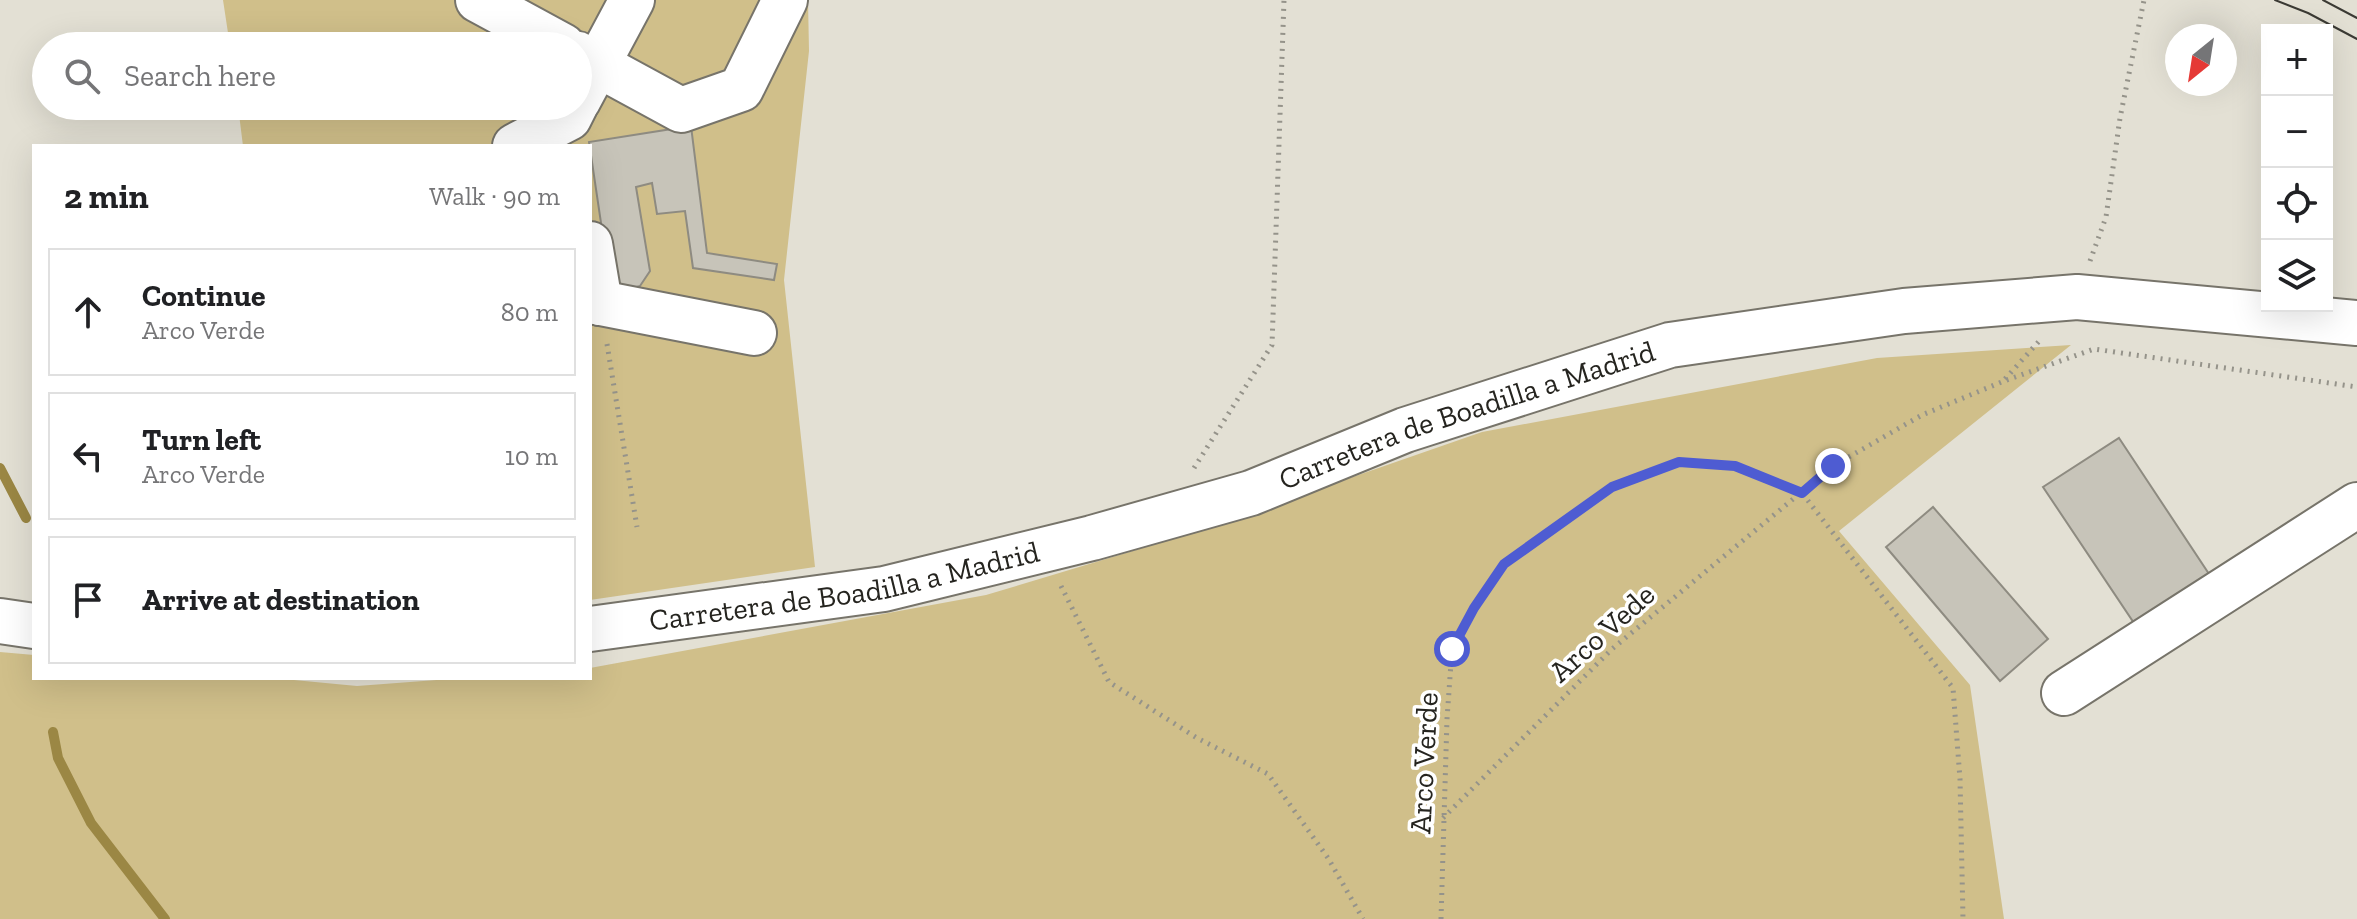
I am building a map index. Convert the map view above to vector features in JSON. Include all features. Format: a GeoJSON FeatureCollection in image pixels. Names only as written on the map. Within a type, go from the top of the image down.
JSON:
{"type":"FeatureCollection","features":[{"type":"Feature","properties":{"kind":"street"},"geometry":{"type":"LineString","coordinates":[[478,0],[512,32]]}},
{"type":"Feature","properties":{"kind":"street"},"geometry":{"type":"LineString","coordinates":[[592,65],[632,0]]}},
{"type":"Feature","properties":{"kind":"street"},"geometry":{"type":"LineString","coordinates":[[592,94],[681,110],[741,89],[785,0]]}},
{"type":"Feature","properties":{"kind":"street"},"geometry":{"type":"LineString","coordinates":[[517,144],[544,120]]}},
{"type":"Feature","properties":{"kind":"street"},"geometry":{"type":"LineString","coordinates":[[592,267],[595,302],[754,333]]}},
{"type":"Feature","properties":{"kind":"street","name":"Carretera de Boadilla a Madrid"},"geometry":{"type":"LineString","coordinates":[[592,629],[884,589],[1161,519],[1251,493],[1405,430],[1670,345],[1904,311],[2077,297],[2357,323]]}},
{"type":"Feature","properties":{"kind":"street"},"geometry":{"type":"LineString","coordinates":[[2064,693],[2357,505]]}},
{"type":"Feature","properties":{"kind":"street"},"geometry":{"type":"LineString","coordinates":[[0,621],[32,626]]}},
{"type":"Feature","properties":{"kind":"path"},"geometry":{"type":"LineString","coordinates":[[1161,519],[1272,345],[1284,0]]}},
{"type":"Feature","properties":{"kind":"path"},"geometry":{"type":"LineString","coordinates":[[2077,297],[2106,217],[2120,118],[2144,0]]}},
{"type":"Feature","properties":{"kind":"path"},"geometry":{"type":"LineString","coordinates":[[595,302],[637,527]]}},
{"type":"Feature","properties":{"kind":"path"},"geometry":{"type":"LineString","coordinates":[[1963,919],[1960,779],[1953,688],[1802,493],[1833,466],[1922,415],[2094,349],[2357,387]]}},
{"type":"Feature","properties":{"kind":"path","name":"Arco Verde"},"geometry":{"type":"LineString","coordinates":[[1441,919],[1452,649],[1474,608],[1504,564],[1612,487],[1679,462],[1735,466],[1802,493]]}},
{"type":"Feature","properties":{"kind":"path","name":"Arco Vede"},"geometry":{"type":"LineString","coordinates":[[1443,818],[1612,649],[1802,493]]}},
{"type":"Feature","properties":{"kind":"path"},"geometry":{"type":"LineString","coordinates":[[1057,578],[1109,682],[1197,738],[1268,774],[1328,858],[1363,919]]}},
{"type":"Feature","properties":{"kind":"shaded area"},"geometry":{"type":"Polygon","coordinates":[[[223,0],[808,0],[809,51],[784,280],[815,567],[592,600],[592,144],[243,144],[240,120],[592,120],[592,32],[228,32],[223,0]]]}},
{"type":"Feature","properties":{"kind":"shaded area"},"geometry":{"type":"Polygon","coordinates":[[[2071,345],[1839,531],[1970,685],[2004,919],[0,919],[0,652],[32,655],[32,680],[294,680],[357,686],[436,680],[592,680],[592,668],[986,595],[1189,534],[1482,432],[1877,358],[2071,345]]]}},
{"type":"Feature","properties":{"kind":"building"},"geometry":{"type":"Polygon","coordinates":[[[691,126],[707,253],[777,264],[774,280],[693,268],[685,211],[657,214],[652,183],[636,187],[650,271],[640,286],[620,286],[608,270],[592,144],[589,142],[691,126]]]}},
{"type":"Feature","properties":{"kind":"building"},"geometry":{"type":"Polygon","coordinates":[[[2119,438],[2213,580],[2138,629],[2043,487],[2119,438]]]}},
{"type":"Feature","properties":{"kind":"building"},"geometry":{"type":"Polygon","coordinates":[[[1933,507],[2048,639],[2000,681],[1886,547],[1933,507]]]}},
{"type":"Feature","properties":{"kind":"waterway"},"geometry":{"type":"LineString","coordinates":[[0,468],[26,518]]}},
{"type":"Feature","properties":{"kind":"waterway"},"geometry":{"type":"LineString","coordinates":[[53,732],[58,758],[91,823],[165,919]]}},
{"type":"Feature","properties":{"kind":"tram line"},"geometry":{"type":"LineString","coordinates":[[2275,0],[2308,13],[2357,39]]}},
{"type":"Feature","properties":{"kind":"tram line"},"geometry":{"type":"LineString","coordinates":[[2323,0],[2357,18]]}},
{"type":"Feature","properties":{"kind":"route"},"geometry":{"type":"LineString","coordinates":[[1452,649],[1474,608],[1504,564],[1612,487],[1679,462],[1735,466],[1802,493],[1833,466]]}}]}
